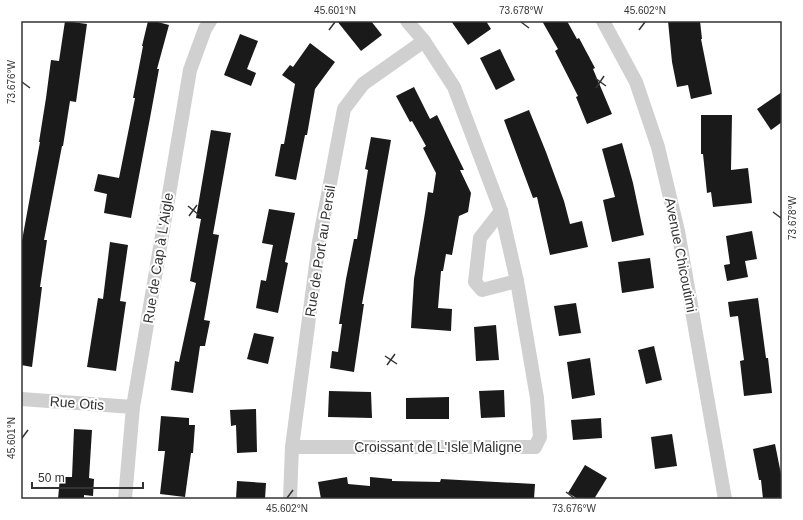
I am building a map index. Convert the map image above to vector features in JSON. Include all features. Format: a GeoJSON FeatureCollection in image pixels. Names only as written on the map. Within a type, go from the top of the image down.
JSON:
{"type":"FeatureCollection","features":[{"type":"Feature","properties":{"kind":"street","name":"Rue de Cap à L'Aigle"},"geometry":{"type":"LineString","coordinates":[[125,499],[134,407],[190,70],[205,29],[210,21]]}},
{"type":"Feature","properties":{"kind":"street","name":"Croissant de L'Isle Maligne"},"geometry":{"type":"LineString","coordinates":[[292,447],[535,447],[540,437],[537,398],[517,281],[501,211],[454,87],[424,41],[407,21]]}},
{"type":"Feature","properties":{"kind":"street","name":"Avenue Chicoutimi"},"geometry":{"type":"LineString","coordinates":[[603,21],[636,82],[658,147],[678,231],[725,499]]}},
{"type":"Feature","properties":{"kind":"street","name":"Rue de Port au Persil"},"geometry":{"type":"LineString","coordinates":[[290,499],[292,447],[319,242],[344,109],[363,84],[424,41]]}},
{"type":"Feature","properties":{"kind":"street"},"geometry":{"type":"LineString","coordinates":[[501,211],[480,238],[475,282],[482,290],[517,281]]}},
{"type":"Feature","properties":{"kind":"street","name":"Rue Otis"},"geometry":{"type":"LineString","coordinates":[[21,399],[134,407]]}},
{"type":"Feature","properties":{"kind":"building"},"geometry":{"type":"Polygon","coordinates":[[[65,21],[87,24],[76,102],[70,101],[63,146],[44,240],[47,240],[40,287],[42,287],[32,367],[21,365],[21,246],[40,142],[51,60],[59,61],[65,21]]]}},
{"type":"Feature","properties":{"kind":"building"},"geometry":{"type":"Polygon","coordinates":[[[148,21],[169,25],[157,69],[159,69],[131,218],[104,213],[107,194],[94,191],[98,174],[119,178],[135,98],[133,98],[142,46],[148,21]]]}},
{"type":"Feature","properties":{"kind":"building"},"geometry":{"type":"Polygon","coordinates":[[[337,21],[371,21],[382,35],[361,51],[337,21]]]}},
{"type":"Feature","properties":{"kind":"building"},"geometry":{"type":"Polygon","coordinates":[[[451,21],[486,21],[491,29],[468,45],[451,21]]]}},
{"type":"Feature","properties":{"kind":"building"},"geometry":{"type":"Polygon","coordinates":[[[542,21],[567,21],[577,39],[579,38],[595,68],[593,69],[612,114],[587,124],[576,97],[578,96],[555,51],[558,49],[542,21]]]}},
{"type":"Feature","properties":{"kind":"building"},"geometry":{"type":"Polygon","coordinates":[[[668,21],[700,21],[701,39],[712,94],[691,99],[688,85],[677,87],[672,62],[668,21]]]}},
{"type":"Feature","properties":{"kind":"building"},"geometry":{"type":"Polygon","coordinates":[[[240,34],[258,41],[247,69],[256,73],[251,86],[224,75],[240,34]]]}},
{"type":"Feature","properties":{"kind":"building"},"geometry":{"type":"Polygon","coordinates":[[[310,43],[335,62],[315,89],[307,135],[305,135],[296,180],[275,176],[281,144],[284,144],[295,84],[282,75],[290,65],[293,67],[310,43]]]}},
{"type":"Feature","properties":{"kind":"building"},"geometry":{"type":"Polygon","coordinates":[[[500,49],[515,80],[496,90],[480,58],[500,49]]]}},
{"type":"Feature","properties":{"kind":"building"},"geometry":{"type":"Polygon","coordinates":[[[414,87],[430,119],[437,115],[464,170],[460,170],[471,193],[468,212],[459,216],[452,255],[446,254],[443,271],[441,271],[438,308],[452,309],[451,331],[411,328],[414,279],[428,192],[433,193],[436,173],[423,148],[426,146],[412,121],[410,122],[396,96],[414,87]]]}},
{"type":"Feature","properties":{"kind":"building"},"geometry":{"type":"Polygon","coordinates":[[[782,92],[782,122],[771,130],[757,109],[782,92]]]}},
{"type":"Feature","properties":{"kind":"building"},"geometry":{"type":"Polygon","coordinates":[[[529,110],[564,201],[570,224],[582,221],[588,247],[550,255],[537,197],[533,198],[504,120],[529,110]]]}},
{"type":"Feature","properties":{"kind":"building"},"geometry":{"type":"Polygon","coordinates":[[[701,115],[732,115],[731,170],[748,168],[752,203],[713,207],[711,192],[707,193],[703,154],[701,154],[701,115]]]}},
{"type":"Feature","properties":{"kind":"building"},"geometry":{"type":"Polygon","coordinates":[[[211,130],[231,133],[213,234],[219,235],[204,320],[210,321],[205,346],[200,346],[193,393],[171,390],[175,361],[179,362],[196,283],[190,281],[201,219],[196,218],[211,130]]]}},
{"type":"Feature","properties":{"kind":"building"},"geometry":{"type":"Polygon","coordinates":[[[371,137],[391,140],[362,304],[364,304],[354,372],[330,368],[332,351],[338,352],[342,324],[339,324],[354,239],[357,239],[368,170],[365,169],[371,137]]]}},
{"type":"Feature","properties":{"kind":"building"},"geometry":{"type":"Polygon","coordinates":[[[622,143],[633,183],[644,235],[612,242],[603,200],[615,197],[602,149],[622,143]]]}},
{"type":"Feature","properties":{"kind":"building"},"geometry":{"type":"Polygon","coordinates":[[[269,209],[295,213],[285,262],[288,263],[278,313],[256,308],[261,280],[266,281],[273,245],[262,243],[269,209]]]}},
{"type":"Feature","properties":{"kind":"building"},"geometry":{"type":"Polygon","coordinates":[[[752,231],[757,259],[745,261],[748,277],[727,281],[724,265],[730,264],[726,236],[752,231]]]}},
{"type":"Feature","properties":{"kind":"building"},"geometry":{"type":"Polygon","coordinates":[[[110,242],[128,245],[120,301],[126,302],[116,371],[87,367],[98,298],[103,299],[110,242]]]}},
{"type":"Feature","properties":{"kind":"building"},"geometry":{"type":"Polygon","coordinates":[[[650,258],[654,288],[622,293],[618,262],[650,258]]]}},
{"type":"Feature","properties":{"kind":"building"},"geometry":{"type":"Polygon","coordinates":[[[758,298],[772,393],[744,396],[740,361],[744,360],[738,316],[730,317],[728,302],[758,298]]]}},
{"type":"Feature","properties":{"kind":"building"},"geometry":{"type":"Polygon","coordinates":[[[576,303],[581,333],[559,336],[554,306],[576,303]]]}},
{"type":"Feature","properties":{"kind":"building"},"geometry":{"type":"Polygon","coordinates":[[[496,325],[499,360],[476,361],[474,327],[496,325]]]}},
{"type":"Feature","properties":{"kind":"building"},"geometry":{"type":"Polygon","coordinates":[[[254,333],[274,337],[268,364],[247,359],[254,333]]]}},
{"type":"Feature","properties":{"kind":"building"},"geometry":{"type":"Polygon","coordinates":[[[654,346],[662,380],[646,384],[638,350],[654,346]]]}},
{"type":"Feature","properties":{"kind":"building"},"geometry":{"type":"Polygon","coordinates":[[[590,358],[595,395],[572,399],[567,362],[590,358]]]}},
{"type":"Feature","properties":{"kind":"building"},"geometry":{"type":"Polygon","coordinates":[[[504,390],[505,417],[481,418],[479,391],[504,390]]]}},
{"type":"Feature","properties":{"kind":"building"},"geometry":{"type":"Polygon","coordinates":[[[329,391],[371,392],[372,418],[328,417],[329,391]]]}},
{"type":"Feature","properties":{"kind":"building"},"geometry":{"type":"Polygon","coordinates":[[[449,397],[449,419],[406,419],[406,398],[449,397]]]}},
{"type":"Feature","properties":{"kind":"building"},"geometry":{"type":"Polygon","coordinates":[[[256,409],[257,452],[237,453],[236,425],[231,426],[230,410],[256,409]]]}},
{"type":"Feature","properties":{"kind":"building"},"geometry":{"type":"Polygon","coordinates":[[[161,416],[189,418],[189,425],[195,425],[193,453],[191,453],[185,497],[160,494],[165,451],[158,451],[161,416]]]}},
{"type":"Feature","properties":{"kind":"building"},"geometry":{"type":"Polygon","coordinates":[[[601,418],[602,438],[573,440],[571,420],[601,418]]]}},
{"type":"Feature","properties":{"kind":"building"},"geometry":{"type":"Polygon","coordinates":[[[74,429],[92,430],[89,478],[94,479],[93,496],[84,495],[84,499],[58,499],[60,477],[72,477],[74,429]]]}},
{"type":"Feature","properties":{"kind":"building"},"geometry":{"type":"Polygon","coordinates":[[[672,434],[677,466],[655,469],[651,437],[672,434]]]}},
{"type":"Feature","properties":{"kind":"building"},"geometry":{"type":"Polygon","coordinates":[[[775,444],[782,479],[782,499],[763,499],[761,480],[759,480],[753,449],[775,444]]]}},
{"type":"Feature","properties":{"kind":"building"},"geometry":{"type":"Polygon","coordinates":[[[585,465],[607,478],[594,499],[578,499],[568,493],[585,465]]]}},
{"type":"Feature","properties":{"kind":"building"},"geometry":{"type":"Polygon","coordinates":[[[347,477],[348,484],[370,486],[370,477],[392,479],[392,481],[440,482],[441,479],[535,484],[534,499],[321,499],[318,482],[347,477]]]}},
{"type":"Feature","properties":{"kind":"building"},"geometry":{"type":"Polygon","coordinates":[[[237,481],[266,483],[265,499],[236,499],[237,481]]]}}]}
